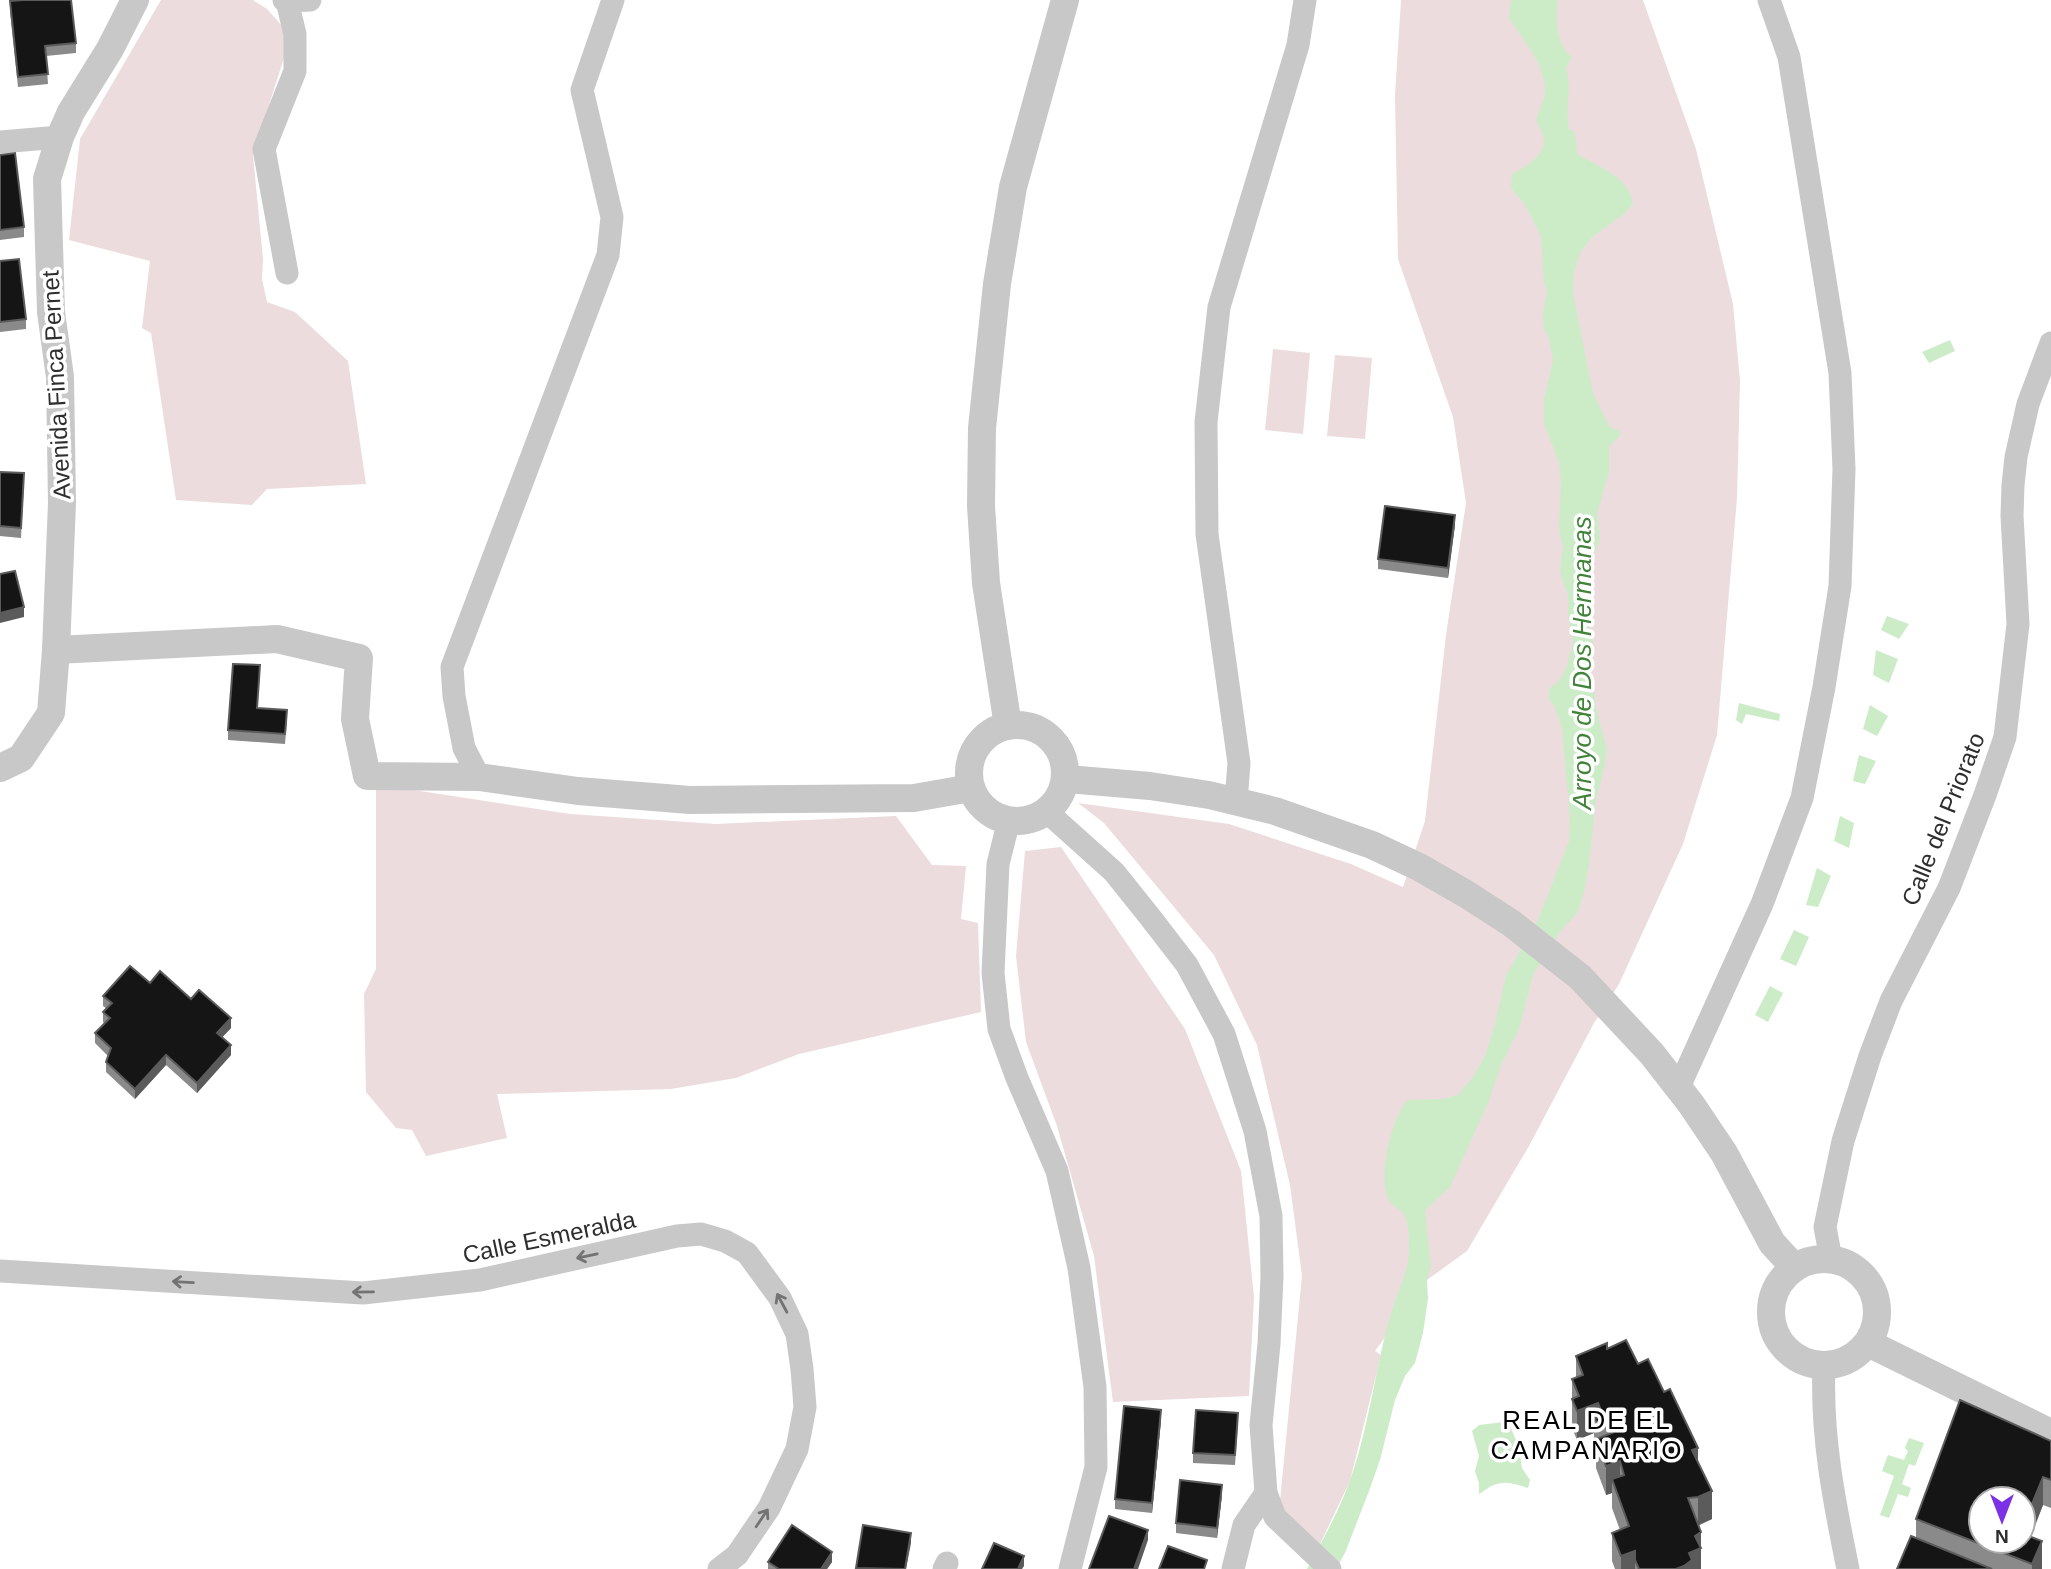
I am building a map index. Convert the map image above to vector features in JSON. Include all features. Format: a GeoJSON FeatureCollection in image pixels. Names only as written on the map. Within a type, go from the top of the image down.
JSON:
{"type":"FeatureCollection","features":[{"type":"Feature","properties":{"kind":"street","name":"Avenida Finca Pernet"},"geometry":{"type":"LineString","coordinates":[[0,768],[22,758],[51,713],[62,503],[60,377],[51,312],[47,179],[71,112],[110,49],[135,0]]}},
{"type":"Feature","properties":{"kind":"street"},"geometry":{"type":"LineString","coordinates":[[287,273],[264,149],[295,71],[295,34],[285,1],[310,0]]}},
{"type":"Feature","properties":{"kind":"street"},"geometry":{"type":"LineString","coordinates":[[479,776],[464,748],[454,696],[452,667],[608,255],[612,217],[582,90],[613,0]]}},
{"type":"Feature","properties":{"kind":"street"},"geometry":{"type":"LineString","coordinates":[[1008,726],[986,583],[981,506],[982,428],[997,284],[1013,187],[1065,0]]}},
{"type":"Feature","properties":{"kind":"street"},"geometry":{"type":"LineString","coordinates":[[1236,801],[1239,763],[1207,534],[1206,422],[1219,307],[1298,45],[1306,0]]}},
{"type":"Feature","properties":{"kind":"street"},"geometry":{"type":"LineString","coordinates":[[1679,1087],[1762,904],[1802,799],[1840,586],[1844,469],[1840,373],[1789,57],[1769,0]]}},
{"type":"Feature","properties":{"kind":"street"},"geometry":{"type":"LineString","coordinates":[[0,142],[60,137]]}},
{"type":"Feature","properties":{"kind":"street","name":"Calle del Priorato"},"geometry":{"type":"LineString","coordinates":[[1830,1259],[1825,1227],[1843,1141],[1870,1056],[1891,1001],[1949,888],[2005,737],[2018,624],[2012,485],[2028,404],[2051,343]]}},
{"type":"Feature","properties":{"kind":"street"},"geometry":{"type":"LineString","coordinates":[[56,650],[277,639],[359,658],[355,719],[367,776],[479,776],[578,791],[690,800],[914,798],[971,788]]}},
{"type":"Feature","properties":{"kind":"street"},"geometry":{"type":"LineString","coordinates":[[1017,724],[1032,726],[1056,743],[1063,756],[1067,779],[1057,800],[1046,811],[1033,818],[1018,821],[989,812],[978,802],[971,788],[968,772],[977,744],[988,733],[1017,724]]}},
{"type":"Feature","properties":{"kind":"street"},"geometry":{"type":"LineString","coordinates":[[1067,779],[1150,786],[1236,801],[1275,811],[1371,845],[1419,867],[1511,923],[1580,977],[1652,1054],[1679,1087],[1724,1153],[1772,1243],[1795,1268]]}},
{"type":"Feature","properties":{"kind":"street"},"geometry":{"type":"LineString","coordinates":[[1046,811],[1114,872],[1186,965],[1224,1034],[1255,1131],[1271,1216],[1269,1344],[1261,1425],[1266,1493],[1275,1517],[1330,1569]]}},
{"type":"Feature","properties":{"kind":"street"},"geometry":{"type":"LineString","coordinates":[[1009,820],[999,864],[993,973],[999,1029],[1057,1171],[1079,1268],[1094,1387],[1096,1467],[1070,1569]]}},
{"type":"Feature","properties":{"kind":"street","name":"Calle Esmeralda"},"geometry":{"type":"LineString","coordinates":[[0,1271],[363,1293],[480,1280],[677,1236],[701,1234],[725,1241],[747,1253],[780,1298],[797,1334],[805,1407],[797,1449],[769,1508],[737,1555],[719,1569]]}},
{"type":"Feature","properties":{"kind":"street"},"geometry":{"type":"LineString","coordinates":[[1818,1259],[1830,1259],[1843,1262],[1863,1275],[1875,1296],[1877,1320],[1874,1332],[1860,1352],[1849,1360],[1824,1366],[1798,1359],[1787,1350],[1773,1327],[1771,1314],[1772,1301],[1785,1277],[1795,1268],[1818,1259]]}},
{"type":"Feature","properties":{"kind":"street"},"geometry":{"type":"LineString","coordinates":[[1868,1343],[2051,1433]]}},
{"type":"Feature","properties":{"kind":"street"},"geometry":{"type":"LineString","coordinates":[[1824,1366],[1823,1396],[1832,1489],[1848,1569]]}},
{"type":"Feature","properties":{"kind":"street"},"geometry":{"type":"LineString","coordinates":[[1233,1569],[1244,1525],[1266,1493]]}},
{"type":"Feature","properties":{"kind":"shaded area"},"geometry":{"type":"Polygon","coordinates":[[[161,0],[253,0],[267,9],[291,36],[253,155],[263,259],[262,279],[267,302],[295,312],[348,361],[366,484],[267,489],[252,505],[176,500],[151,333],[142,328],[150,261],[69,240],[80,139],[161,0]]]}},
{"type":"Feature","properties":{"kind":"shaded area"},"geometry":{"type":"Polygon","coordinates":[[[1401,0],[1643,0],[1696,149],[1733,304],[1740,381],[1737,498],[1717,735],[1683,844],[1619,984],[1594,1023],[1529,1146],[1467,1251],[1427,1280],[1375,1351],[1381,1355],[1350,1481],[1320,1544],[1279,1511],[1302,1276],[1290,1185],[1257,1045],[1214,955],[1104,823],[1078,803],[1229,824],[1351,864],[1403,887],[1425,821],[1446,635],[1466,503],[1453,417],[1398,259],[1395,95],[1401,0]]]}},
{"type":"Feature","properties":{"kind":"shaded area"},"geometry":{"type":"Polygon","coordinates":[[[1273,349],[1310,353],[1303,434],[1265,430],[1273,349]]]}},
{"type":"Feature","properties":{"kind":"shaded area"},"geometry":{"type":"Polygon","coordinates":[[[1335,355],[1372,358],[1365,439],[1327,436],[1335,355]]]}},
{"type":"Feature","properties":{"kind":"shaded area"},"geometry":{"type":"Polygon","coordinates":[[[376,789],[413,790],[570,814],[716,824],[896,816],[932,865],[966,866],[961,919],[978,923],[981,1012],[799,1054],[736,1078],[671,1089],[497,1094],[507,1138],[426,1156],[412,1130],[396,1128],[366,1092],[364,994],[376,969],[376,789]]]}},
{"type":"Feature","properties":{"kind":"shaded area"},"geometry":{"type":"Polygon","coordinates":[[[1061,847],[1185,1029],[1241,1171],[1254,1297],[1249,1396],[1113,1402],[1094,1256],[1057,1126],[1026,1042],[1016,956],[1025,851],[1061,847]]]}},
{"type":"Feature","properties":{"kind":"water","name":"Arroyo de Dos Hermanas"},"geometry":{"type":"Polygon","coordinates":[[[1511,0],[1558,0],[1557,23],[1560,39],[1572,57],[1566,68],[1568,121],[1569,129],[1575,133],[1577,154],[1619,179],[1626,186],[1633,204],[1624,214],[1592,237],[1580,253],[1574,273],[1573,293],[1593,393],[1610,428],[1617,429],[1621,434],[1609,447],[1609,472],[1597,514],[1600,539],[1587,570],[1591,605],[1589,630],[1593,639],[1591,671],[1597,713],[1607,749],[1596,800],[1589,865],[1578,912],[1559,933],[1533,975],[1519,1029],[1450,1187],[1425,1211],[1431,1265],[1427,1280],[1428,1299],[1423,1333],[1415,1363],[1405,1376],[1395,1400],[1369,1491],[1336,1569],[1307,1569],[1330,1527],[1356,1462],[1385,1334],[1409,1255],[1407,1223],[1401,1211],[1389,1201],[1384,1178],[1396,1121],[1407,1100],[1444,1099],[1458,1095],[1473,1077],[1485,1056],[1506,975],[1538,920],[1569,841],[1570,817],[1562,730],[1556,709],[1549,699],[1549,689],[1559,681],[1567,666],[1573,643],[1568,616],[1568,595],[1560,568],[1563,549],[1559,528],[1559,462],[1544,424],[1544,400],[1553,360],[1544,329],[1543,313],[1547,292],[1541,236],[1524,203],[1511,187],[1512,174],[1535,159],[1542,149],[1543,136],[1536,120],[1545,88],[1536,60],[1509,18],[1511,0]]]}},
{"type":"Feature","properties":{"kind":"water"},"geometry":{"type":"Polygon","coordinates":[[[1950,340],[1955,351],[1929,363],[1922,352],[1950,340]]]}},
{"type":"Feature","properties":{"kind":"water"},"geometry":{"type":"Polygon","coordinates":[[[1887,616],[1909,624],[1899,639],[1881,630],[1887,616]]]}},
{"type":"Feature","properties":{"kind":"water"},"geometry":{"type":"Polygon","coordinates":[[[1876,650],[1898,659],[1889,683],[1873,675],[1876,650]]]}},
{"type":"Feature","properties":{"kind":"water"},"geometry":{"type":"Polygon","coordinates":[[[1739,703],[1780,714],[1779,721],[1746,714],[1742,724],[1736,720],[1739,703]]]}},
{"type":"Feature","properties":{"kind":"water"},"geometry":{"type":"Polygon","coordinates":[[[1870,705],[1888,716],[1877,736],[1863,729],[1870,705]]]}},
{"type":"Feature","properties":{"kind":"water"},"geometry":{"type":"Polygon","coordinates":[[[1859,755],[1876,761],[1865,784],[1853,781],[1859,755]]]}},
{"type":"Feature","properties":{"kind":"water"},"geometry":{"type":"Polygon","coordinates":[[[1840,816],[1854,823],[1849,848],[1834,841],[1840,816]]]}},
{"type":"Feature","properties":{"kind":"water"},"geometry":{"type":"Polygon","coordinates":[[[1817,868],[1831,876],[1818,907],[1806,905],[1817,868]]]}},
{"type":"Feature","properties":{"kind":"water"},"geometry":{"type":"Polygon","coordinates":[[[1794,930],[1809,937],[1796,966],[1780,959],[1794,930]]]}},
{"type":"Feature","properties":{"kind":"water"},"geometry":{"type":"Polygon","coordinates":[[[1770,986],[1783,993],[1768,1022],[1755,1015],[1770,986]]]}},
{"type":"Feature","properties":{"kind":"water"},"geometry":{"type":"Polygon","coordinates":[[[1504,1422],[1509,1424],[1519,1447],[1522,1468],[1530,1480],[1528,1488],[1503,1483],[1479,1494],[1475,1471],[1479,1456],[1472,1431],[1479,1425],[1504,1422]]]}},
{"type":"Feature","properties":{"kind":"water"},"geometry":{"type":"Polygon","coordinates":[[[1909,1438],[1924,1443],[1915,1466],[1909,1464],[1902,1484],[1911,1488],[1908,1497],[1898,1494],[1889,1518],[1880,1515],[1894,1476],[1882,1471],[1888,1455],[1904,1460],[1909,1438]]]}},
{"type":"Feature","properties":{"kind":"building"},"geometry":{"type":"Polygon","coordinates":[[[71,0],[76,43],[45,46],[48,74],[18,77],[10,1],[71,0]]]}},
{"type":"Feature","properties":{"kind":"building"},"geometry":{"type":"Polygon","coordinates":[[[15,153],[24,227],[0,230],[0,155],[15,153]]]}},
{"type":"Feature","properties":{"kind":"building"},"geometry":{"type":"Polygon","coordinates":[[[19,259],[26,319],[0,322],[0,261],[19,259]]]}},
{"type":"Feature","properties":{"kind":"building"},"geometry":{"type":"Polygon","coordinates":[[[0,472],[24,473],[21,528],[0,526],[0,472]]]}},
{"type":"Feature","properties":{"kind":"building"},"geometry":{"type":"Polygon","coordinates":[[[1385,506],[1455,515],[1448,568],[1378,559],[1385,506]]]}},
{"type":"Feature","properties":{"kind":"building"},"geometry":{"type":"Polygon","coordinates":[[[15,571],[24,607],[0,613],[0,574],[15,571]]]}},
{"type":"Feature","properties":{"kind":"building"},"geometry":{"type":"Polygon","coordinates":[[[233,664],[260,665],[257,708],[287,710],[285,734],[228,730],[233,664]]]}},
{"type":"Feature","properties":{"kind":"building"},"geometry":{"type":"Polygon","coordinates":[[[130,966],[150,983],[160,971],[191,999],[199,990],[231,1018],[217,1033],[231,1045],[197,1083],[166,1055],[135,1089],[106,1062],[111,1048],[95,1033],[110,1018],[103,1012],[112,1003],[103,996],[130,966]]]}},
{"type":"Feature","properties":{"kind":"building"},"geometry":{"type":"Polygon","coordinates":[[[1626,1340],[1638,1364],[1648,1359],[1664,1392],[1670,1389],[1698,1448],[1692,1450],[1712,1491],[1688,1498],[1701,1532],[1695,1536],[1701,1548],[1689,1553],[1692,1560],[1676,1569],[1639,1569],[1635,1551],[1621,1556],[1612,1533],[1629,1526],[1612,1479],[1624,1475],[1620,1461],[1606,1466],[1596,1439],[1612,1433],[1594,1419],[1603,1415],[1598,1403],[1577,1411],[1572,1399],[1579,1396],[1572,1379],[1583,1375],[1576,1356],[1607,1343],[1607,1349],[1626,1340]]]}},
{"type":"Feature","properties":{"kind":"building"},"geometry":{"type":"Polygon","coordinates":[[[1960,1400],[2051,1441],[2051,1480],[2043,1477],[2037,1492],[2037,1485],[1967,1485],[1967,1539],[1916,1519],[1960,1400]]]}},
{"type":"Feature","properties":{"kind":"building"},"geometry":{"type":"Polygon","coordinates":[[[1124,1406],[1161,1410],[1152,1503],[1115,1499],[1124,1406]]]}},
{"type":"Feature","properties":{"kind":"building"},"geometry":{"type":"Polygon","coordinates":[[[1196,1410],[1238,1413],[1235,1455],[1193,1453],[1196,1410]]]}},
{"type":"Feature","properties":{"kind":"building"},"geometry":{"type":"Polygon","coordinates":[[[1180,1480],[1222,1485],[1217,1528],[1176,1523],[1180,1480]]]}},
{"type":"Feature","properties":{"kind":"building"},"geometry":{"type":"Polygon","coordinates":[[[1109,1516],[1148,1530],[1134,1569],[1089,1569],[1109,1516]]]}},
{"type":"Feature","properties":{"kind":"building"},"geometry":{"type":"Polygon","coordinates":[[[792,1525],[832,1552],[821,1569],[779,1569],[768,1562],[792,1525]]]}},
{"type":"Feature","properties":{"kind":"building"},"geometry":{"type":"Polygon","coordinates":[[[863,1525],[911,1533],[905,1569],[856,1568],[863,1525]]]}},
{"type":"Feature","properties":{"kind":"building"},"geometry":{"type":"Polygon","coordinates":[[[1911,1536],[1992,1569],[1897,1569],[1911,1536]]]}},
{"type":"Feature","properties":{"kind":"building"},"geometry":{"type":"Polygon","coordinates":[[[2037,1539],[2042,1541],[2037,1552],[2037,1539]]]}},
{"type":"Feature","properties":{"kind":"building"},"geometry":{"type":"Polygon","coordinates":[[[994,1543],[1024,1556],[1018,1569],[982,1569],[994,1543]]]}},
{"type":"Feature","properties":{"kind":"building"},"geometry":{"type":"Polygon","coordinates":[[[1168,1546],[1207,1560],[1204,1569],[1159,1569],[1168,1546]]]}},
{"type":"Feature","properties":{"kind":"building"},"geometry":{"type":"Polygon","coordinates":[[[2009,1555],[2036,1555],[2032,1564],[2009,1555]]]}},
{"type":"Feature","properties":{"kind":"district","name":"REAL DE EL CAMPANARIO"},"geometry":{"type":"Point","coordinates":[1587,1435]}}]}
